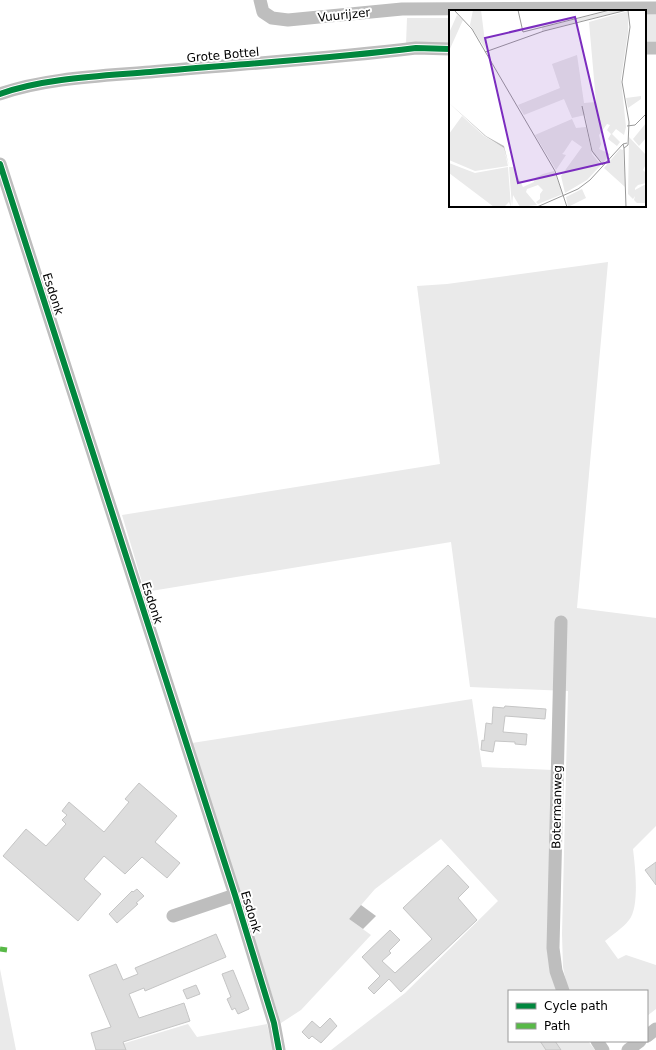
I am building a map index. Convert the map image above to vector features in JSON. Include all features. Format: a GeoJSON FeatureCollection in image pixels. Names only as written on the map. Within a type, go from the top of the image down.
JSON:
{"type":"FeatureCollection","features":[{"type":"Feature","properties":{"kind":"street","name":"Vuurijzer"},"geometry":{"type":"LineString","coordinates":[[260,0],[263,12],[272,18],[288,20],[402,9],[656,8]]}},
{"type":"Feature","properties":{"kind":"street","name":"Grote Bottel"},"geometry":{"type":"LineString","coordinates":[[0,94],[11,90],[54,82],[113,76],[416,48],[449,49]]}},
{"type":"Feature","properties":{"kind":"street","name":"Esdonk"},"geometry":{"type":"LineString","coordinates":[[0,164],[235,895],[274,1023],[279,1050]]}},
{"type":"Feature","properties":{"kind":"street","name":"Botermanweg"},"geometry":{"type":"LineString","coordinates":[[561,622],[553,948],[556,971],[563,990]]}},
{"type":"Feature","properties":{"kind":"street"},"geometry":{"type":"LineString","coordinates":[[174,916],[235,895]]}},
{"type":"Feature","properties":{"kind":"street"},"geometry":{"type":"LineString","coordinates":[[648,1035],[656,1029]]}},
{"type":"Feature","properties":{"kind":"street"},"geometry":{"type":"LineString","coordinates":[[628,1050],[639,1042]]}},
{"type":"Feature","properties":{"kind":"shaded area"},"geometry":{"type":"Polygon","coordinates":[[[646,15],[656,15],[656,41],[646,41],[646,15]]]}},
{"type":"Feature","properties":{"kind":"shaded area"},"geometry":{"type":"Polygon","coordinates":[[[407,18],[449,18],[449,43],[406,44],[407,18]]]}},
{"type":"Feature","properties":{"kind":"shaded area"},"geometry":{"type":"Polygon","coordinates":[[[608,262],[577,608],[656,618],[656,826],[633,849],[636,896],[632,914],[624,926],[605,941],[618,959],[626,955],[656,965],[656,1009],[648,1015],[648,990],[568,990],[563,967],[562,934],[568,691],[470,687],[451,542],[145,592],[122,515],[440,464],[417,286],[447,284],[608,262]]]}},
{"type":"Feature","properties":{"kind":"shaded area"},"geometry":{"type":"Polygon","coordinates":[[[472,699],[482,767],[553,770],[551,967],[557,990],[508,990],[508,1042],[589,1042],[595,1050],[331,1050],[405,993],[498,901],[441,839],[375,889],[349,919],[371,935],[301,1010],[281,1023],[192,743],[472,699]]]}},
{"type":"Feature","properties":{"kind":"shaded area"},"geometry":{"type":"Polygon","coordinates":[[[361,905],[376,916],[363,929],[349,919],[361,905]]]}},
{"type":"Feature","properties":{"kind":"shaded area"},"geometry":{"type":"Polygon","coordinates":[[[0,969],[16,1050],[0,1050],[0,969]]]}},
{"type":"Feature","properties":{"kind":"shaded area"},"geometry":{"type":"Polygon","coordinates":[[[188,1024],[197,1037],[267,1024],[273,1050],[124,1050],[122,1044],[188,1024]]]}},
{"type":"Feature","properties":{"kind":"building"},"geometry":{"type":"Polygon","coordinates":[[[505,706],[546,709],[545,719],[505,716],[503,732],[527,734],[526,745],[515,744],[515,742],[495,741],[493,752],[481,750],[482,740],[484,741],[486,723],[492,724],[493,707],[504,708],[505,706]]]}},
{"type":"Feature","properties":{"kind":"building"},"geometry":{"type":"Polygon","coordinates":[[[139,783],[177,816],[155,842],[180,863],[167,878],[142,857],[125,874],[104,856],[84,879],[101,894],[78,921],[3,856],[26,829],[46,846],[66,824],[62,820],[67,815],[62,811],[69,802],[104,832],[129,802],[125,799],[139,783]]]}},
{"type":"Feature","properties":{"kind":"building"},"geometry":{"type":"Polygon","coordinates":[[[656,862],[656,885],[645,870],[656,862]]]}},
{"type":"Feature","properties":{"kind":"building"},"geometry":{"type":"Polygon","coordinates":[[[448,865],[469,887],[458,898],[477,920],[401,992],[389,979],[374,994],[368,988],[380,976],[362,957],[390,930],[400,940],[389,951],[391,953],[382,961],[395,973],[432,939],[403,908],[448,865]]]}},
{"type":"Feature","properties":{"kind":"building"},"geometry":{"type":"Polygon","coordinates":[[[137,889],[144,896],[136,903],[138,904],[117,923],[109,914],[132,891],[133,892],[137,889]]]}},
{"type":"Feature","properties":{"kind":"building"},"geometry":{"type":"Polygon","coordinates":[[[216,934],[226,957],[145,991],[144,988],[129,994],[139,1018],[184,1003],[190,1021],[123,1042],[126,1050],[96,1050],[91,1033],[111,1027],[89,975],[116,964],[123,980],[138,974],[135,968],[216,934]]]}},
{"type":"Feature","properties":{"kind":"building"},"geometry":{"type":"Polygon","coordinates":[[[233,970],[249,1009],[238,1014],[235,1008],[232,1010],[227,999],[231,997],[222,974],[233,970]]]}},
{"type":"Feature","properties":{"kind":"building"},"geometry":{"type":"Polygon","coordinates":[[[196,985],[200,994],[187,999],[183,990],[196,985]]]}},
{"type":"Feature","properties":{"kind":"building"},"geometry":{"type":"Polygon","coordinates":[[[330,1018],[337,1026],[321,1043],[312,1036],[309,1039],[302,1032],[312,1021],[320,1028],[330,1018]]]}},
{"type":"Feature","properties":{"kind":"building"},"geometry":{"type":"Polygon","coordinates":[[[541,1042],[556,1042],[561,1050],[546,1050],[541,1042]]]}},
{"type":"Feature","properties":{"kind":"marked path"},"geometry":{"type":"LineString","coordinates":[[0,949],[7,950]]}},
{"type":"Feature","properties":{"kind":"cycle path"},"geometry":{"type":"LineString","coordinates":[[0,94],[35,84],[93,76],[316,58],[416,48],[449,49]]}},
{"type":"Feature","properties":{"kind":"cycle path"},"geometry":{"type":"LineString","coordinates":[[0,164],[235,895],[274,1023],[279,1050]]}}]}
